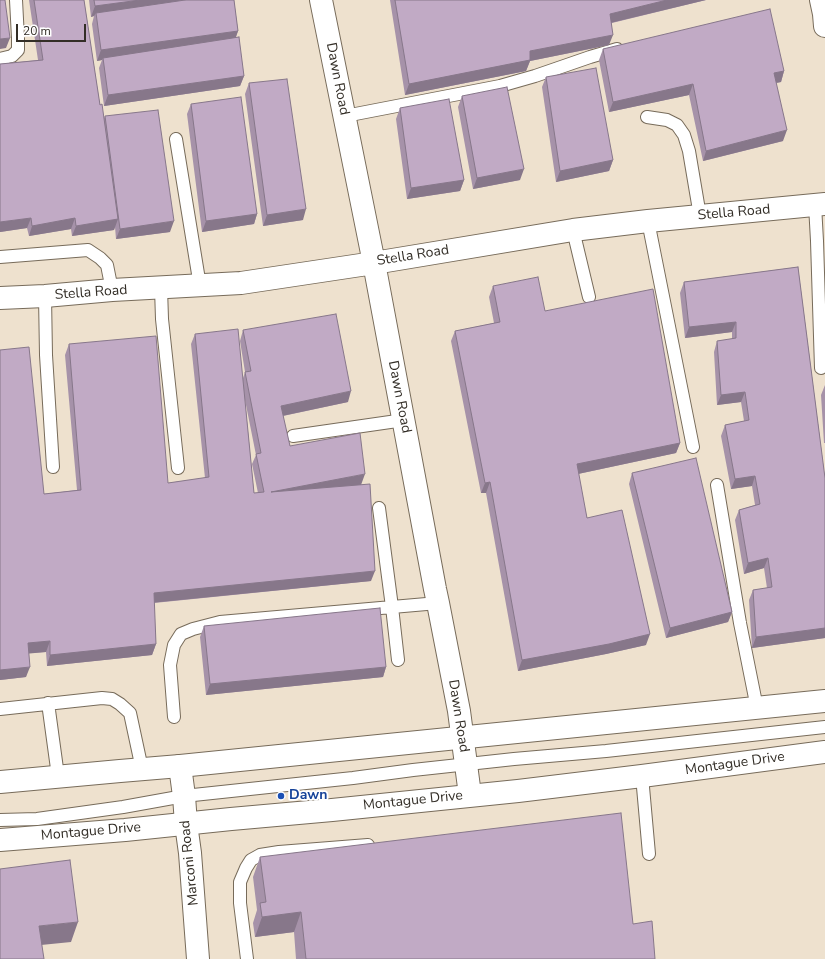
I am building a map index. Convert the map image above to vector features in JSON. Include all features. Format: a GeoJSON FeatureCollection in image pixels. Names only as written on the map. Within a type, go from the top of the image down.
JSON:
{"type":"FeatureCollection","features":[{"type":"Feature","properties":{"kind":"street","name":"Dawn Road"},"geometry":{"type":"LineString","coordinates":[[321,0],[374,263],[459,711],[470,795]]}},
{"type":"Feature","properties":{"kind":"street"},"geometry":{"type":"LineString","coordinates":[[821,0],[825,26]]}},
{"type":"Feature","properties":{"kind":"street","name":"Stella Road"},"geometry":{"type":"LineString","coordinates":[[0,298],[241,283],[374,263],[573,230],[648,221],[820,205]]}},
{"type":"Feature","properties":{"kind":"street"},"geometry":{"type":"LineString","coordinates":[[0,782],[180,766],[825,701]]}},
{"type":"Feature","properties":{"kind":"street","name":"Montague Drive"},"geometry":{"type":"LineString","coordinates":[[0,840],[186,824],[518,791],[825,752]]}},
{"type":"Feature","properties":{"kind":"street","name":"Marconi Road"},"geometry":{"type":"LineString","coordinates":[[180,766],[190,853],[198,959]]}},
{"type":"Feature","properties":{"kind":"lane"},"geometry":{"type":"LineString","coordinates":[[0,59],[12,56],[18,50],[16,0]]}},
{"type":"Feature","properties":{"kind":"lane"},"geometry":{"type":"LineString","coordinates":[[345,116],[500,86],[626,46]]}},
{"type":"Feature","properties":{"kind":"lane"},"geometry":{"type":"LineString","coordinates":[[647,117],[672,122],[677,125],[684,134],[689,151],[700,216]]}},
{"type":"Feature","properties":{"kind":"lane"},"geometry":{"type":"LineString","coordinates":[[176,139],[200,286]]}},
{"type":"Feature","properties":{"kind":"lane"},"geometry":{"type":"LineString","coordinates":[[820,205],[821,368]]}},
{"type":"Feature","properties":{"kind":"lane"},"geometry":{"type":"LineString","coordinates":[[648,221],[693,447]]}},
{"type":"Feature","properties":{"kind":"lane"},"geometry":{"type":"LineString","coordinates":[[573,230],[589,297]]}},
{"type":"Feature","properties":{"kind":"lane"},"geometry":{"type":"LineString","coordinates":[[0,257],[88,250],[107,265],[112,290]]}},
{"type":"Feature","properties":{"kind":"lane"},"geometry":{"type":"LineString","coordinates":[[161,288],[162,319],[178,468]]}},
{"type":"Feature","properties":{"kind":"lane"},"geometry":{"type":"LineString","coordinates":[[45,296],[46,355],[53,467]]}},
{"type":"Feature","properties":{"kind":"lane"},"geometry":{"type":"LineString","coordinates":[[293,436],[372,426],[404,420]]}},
{"type":"Feature","properties":{"kind":"lane"},"geometry":{"type":"LineString","coordinates":[[717,485],[740,623],[757,708]]}},
{"type":"Feature","properties":{"kind":"lane"},"geometry":{"type":"LineString","coordinates":[[379,508],[398,660]]}},
{"type":"Feature","properties":{"kind":"lane"},"geometry":{"type":"LineString","coordinates":[[174,717],[170,665],[174,645],[181,634],[193,629],[220,622],[438,603]]}},
{"type":"Feature","properties":{"kind":"lane"},"geometry":{"type":"LineString","coordinates":[[0,709],[102,698],[112,699],[120,704],[130,714],[142,769]]}},
{"type":"Feature","properties":{"kind":"lane"},"geometry":{"type":"LineString","coordinates":[[48,703],[58,776]]}},
{"type":"Feature","properties":{"kind":"lane"},"geometry":{"type":"LineString","coordinates":[[0,820],[37,819],[123,808],[184,796],[413,770],[825,727]]}},
{"type":"Feature","properties":{"kind":"lane"},"geometry":{"type":"LineString","coordinates":[[642,776],[649,854]]}},
{"type":"Feature","properties":{"kind":"lane"},"geometry":{"type":"LineString","coordinates":[[247,959],[240,903],[240,882],[251,860],[260,855],[278,852],[380,844]]}},
{"type":"Feature","properties":{"kind":"building"},"geometry":{"type":"Polygon","coordinates":[[[0,0],[5,0],[10,38],[0,39],[0,0]]]}},
{"type":"Feature","properties":{"kind":"building"},"geometry":{"type":"Polygon","coordinates":[[[34,0],[84,0],[100,105],[102,104],[118,219],[76,226],[75,218],[32,226],[31,218],[0,222],[0,64],[43,60],[34,0]]]}},
{"type":"Feature","properties":{"kind":"building"},"geometry":{"type":"Polygon","coordinates":[[[94,0],[140,0],[95,6],[94,0]]]}},
{"type":"Feature","properties":{"kind":"building"},"geometry":{"type":"Polygon","coordinates":[[[185,0],[234,0],[238,31],[101,50],[96,13],[185,0]]]}},
{"type":"Feature","properties":{"kind":"building"},"geometry":{"type":"Polygon","coordinates":[[[395,0],[667,0],[610,14],[613,35],[530,51],[530,60],[409,84],[395,0]]]}},
{"type":"Feature","properties":{"kind":"building"},"geometry":{"type":"Polygon","coordinates":[[[770,9],[784,71],[774,73],[787,130],[706,151],[693,84],[613,102],[603,49],[770,9]]]}},
{"type":"Feature","properties":{"kind":"building"},"geometry":{"type":"Polygon","coordinates":[[[239,37],[244,76],[108,95],[103,58],[239,37]]]}},
{"type":"Feature","properties":{"kind":"building"},"geometry":{"type":"Polygon","coordinates":[[[596,68],[613,160],[560,171],[546,77],[596,68]]]}},
{"type":"Feature","properties":{"kind":"building"},"geometry":{"type":"Polygon","coordinates":[[[287,79],[306,209],[267,215],[249,83],[287,79]]]}},
{"type":"Feature","properties":{"kind":"building"},"geometry":{"type":"Polygon","coordinates":[[[507,87],[524,169],[477,178],[462,96],[507,87]]]}},
{"type":"Feature","properties":{"kind":"building"},"geometry":{"type":"Polygon","coordinates":[[[241,97],[257,214],[206,221],[191,104],[241,97]]]}},
{"type":"Feature","properties":{"kind":"building"},"geometry":{"type":"Polygon","coordinates":[[[449,99],[464,180],[411,188],[400,108],[449,99]]]}},
{"type":"Feature","properties":{"kind":"building"},"geometry":{"type":"Polygon","coordinates":[[[158,110],[174,221],[120,229],[105,116],[158,110]]]}},
{"type":"Feature","properties":{"kind":"building"},"geometry":{"type":"Polygon","coordinates":[[[798,267],[825,478],[825,628],[756,637],[753,590],[772,587],[768,558],[748,563],[739,510],[760,504],[755,476],[735,479],[725,425],[749,420],[745,392],[721,395],[717,341],[736,338],[736,322],[689,327],[684,282],[798,267]]]}},
{"type":"Feature","properties":{"kind":"building"},"geometry":{"type":"Polygon","coordinates":[[[538,277],[545,311],[653,289],[680,443],[577,464],[587,518],[622,510],[650,634],[609,644],[522,660],[490,482],[485,483],[455,331],[500,322],[493,286],[538,277]]]}},
{"type":"Feature","properties":{"kind":"building"},"geometry":{"type":"Polygon","coordinates":[[[336,314],[351,391],[281,406],[290,446],[360,433],[365,474],[271,492],[370,484],[375,571],[154,593],[156,644],[50,655],[50,641],[28,643],[30,667],[0,670],[0,350],[29,347],[44,494],[81,490],[69,344],[156,336],[168,483],[209,477],[195,334],[238,329],[254,493],[264,492],[256,454],[261,453],[245,372],[251,371],[243,330],[336,314]]]}},
{"type":"Feature","properties":{"kind":"building"},"geometry":{"type":"Polygon","coordinates":[[[696,458],[732,612],[670,628],[632,473],[696,458]]]}},
{"type":"Feature","properties":{"kind":"building"},"geometry":{"type":"Polygon","coordinates":[[[380,608],[386,667],[210,684],[204,626],[380,608]]]}},
{"type":"Feature","properties":{"kind":"building"},"geometry":{"type":"Polygon","coordinates":[[[621,813],[633,924],[652,921],[655,959],[306,959],[301,912],[262,917],[260,903],[266,902],[260,857],[621,813]]]}},
{"type":"Feature","properties":{"kind":"building"},"geometry":{"type":"Polygon","coordinates":[[[70,860],[78,922],[39,926],[44,959],[0,959],[0,869],[70,860]]]}},
{"type":"Feature","properties":{"kind":"place","name":"Dawn"},"geometry":{"type":"Point","coordinates":[281,796]}}]}
